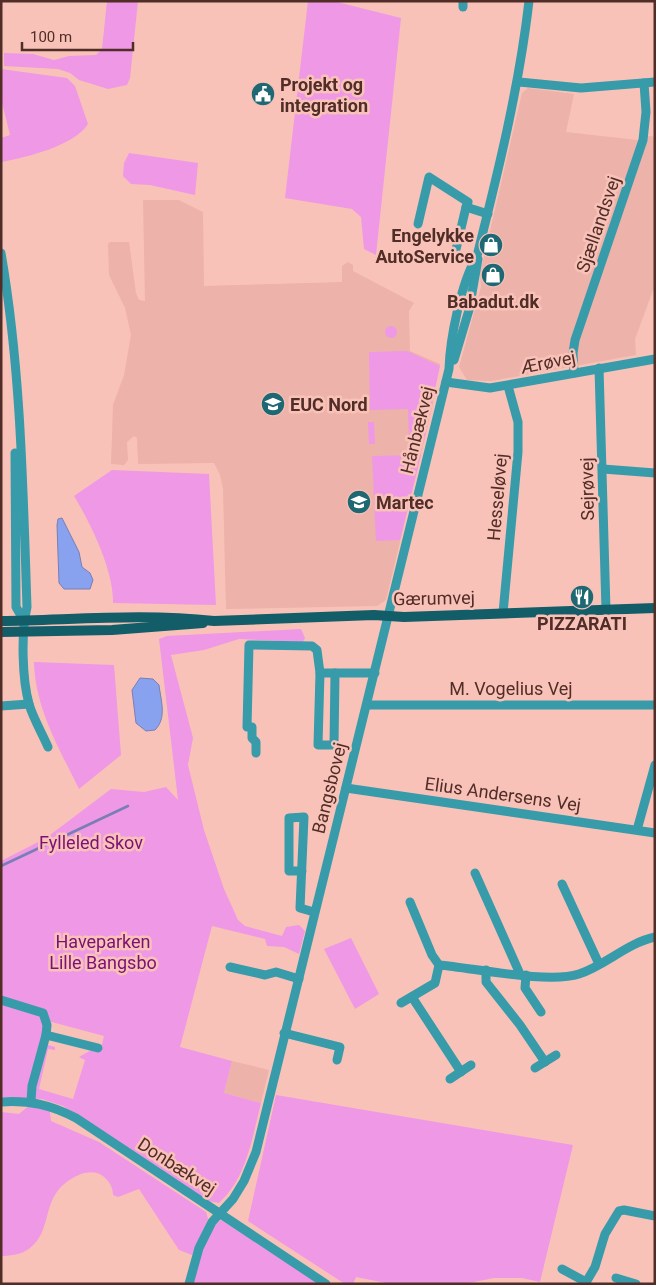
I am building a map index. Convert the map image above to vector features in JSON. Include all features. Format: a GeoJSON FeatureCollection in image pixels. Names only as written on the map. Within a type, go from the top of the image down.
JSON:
{"type":"FeatureCollection","features":[{"type":"Feature","properties":{"kind":"main road","name":"Gærumvej"},"geometry":{"type":"LineString","coordinates":[[24,626],[108,618],[190,618],[214,621],[655,608]]}},
{"type":"Feature","properties":{"kind":"main road"},"geometry":{"type":"LineString","coordinates":[[1,622],[24,626]]}},
{"type":"Feature","properties":{"kind":"main road"},"geometry":{"type":"LineString","coordinates":[[1,632],[24,626]]}},
{"type":"Feature","properties":{"kind":"street","name":"Hånbækvej"},"geometry":{"type":"LineString","coordinates":[[389,616],[450,369],[450,355],[460,306],[472,265],[477,256],[519,82],[529,1]]}},
{"type":"Feature","properties":{"kind":"street"},"geometry":{"type":"LineString","coordinates":[[519,82],[580,88],[655,82]]}},
{"type":"Feature","properties":{"kind":"street","name":"Sjællandsvej"},"geometry":{"type":"LineString","coordinates":[[574,373],[575,340],[643,140],[646,112],[644,83]]}},
{"type":"Feature","properties":{"kind":"street"},"geometry":{"type":"LineString","coordinates":[[418,224],[429,177],[468,202],[454,258]]}},
{"type":"Feature","properties":{"kind":"street"},"geometry":{"type":"LineString","coordinates":[[466,207],[488,214]]}},
{"type":"Feature","properties":{"kind":"street"},"geometry":{"type":"LineString","coordinates":[[1,253],[12,332],[17,410],[27,607],[24,626],[26,682],[29,704],[48,747]]}},
{"type":"Feature","properties":{"kind":"street","name":"Ærøvej"},"geometry":{"type":"LineString","coordinates":[[446,382],[476,388],[508,386],[655,358]]}},
{"type":"Feature","properties":{"kind":"street","name":"Sejrøvej"},"geometry":{"type":"LineString","coordinates":[[600,368],[606,610]]}},
{"type":"Feature","properties":{"kind":"street","name":"Hesseløvej"},"geometry":{"type":"LineString","coordinates":[[503,613],[518,452],[518,422],[508,386]]}},
{"type":"Feature","properties":{"kind":"street"},"geometry":{"type":"LineString","coordinates":[[604,469],[655,473]]}},
{"type":"Feature","properties":{"kind":"street","name":"Bangsbovej"},"geometry":{"type":"LineString","coordinates":[[189,1284],[199,1248],[212,1222],[233,1199],[250,1169],[389,616]]}},
{"type":"Feature","properties":{"kind":"street","name":"Bangsbovej"},"geometry":{"type":"LineString","coordinates":[[256,753],[256,742],[252,738],[252,727],[247,726],[248,645],[312,646],[318,650],[320,673],[318,744],[334,745],[335,673]]}},
{"type":"Feature","properties":{"kind":"street"},"geometry":{"type":"LineString","coordinates":[[320,673],[375,673]]}},
{"type":"Feature","properties":{"kind":"street"},"geometry":{"type":"LineString","coordinates":[[1,706],[29,704]]}},
{"type":"Feature","properties":{"kind":"street","name":"M. Vogelius Vej"},"geometry":{"type":"LineString","coordinates":[[367,704],[655,705]]}},
{"type":"Feature","properties":{"kind":"street"},"geometry":{"type":"LineString","coordinates":[[637,830],[655,765]]}},
{"type":"Feature","properties":{"kind":"street","name":"Elius Andersens Vej"},"geometry":{"type":"LineString","coordinates":[[346,788],[655,833]]}},
{"type":"Feature","properties":{"kind":"street","name":"Bangsbovej"},"geometry":{"type":"LineString","coordinates":[[302,871],[289,871],[289,818],[304,817],[302,871],[300,908],[314,912]]}},
{"type":"Feature","properties":{"kind":"street"},"geometry":{"type":"LineString","coordinates":[[476,873],[523,974],[525,988],[541,1012]]}},
{"type":"Feature","properties":{"kind":"street"},"geometry":{"type":"LineString","coordinates":[[562,884],[599,964]]}},
{"type":"Feature","properties":{"kind":"street"},"geometry":{"type":"LineString","coordinates":[[410,902],[432,955],[439,964],[567,977],[590,970],[633,945],[655,937]]}},
{"type":"Feature","properties":{"kind":"street"},"geometry":{"type":"LineString","coordinates":[[401,1003],[412,998],[435,982],[439,964]]}},
{"type":"Feature","properties":{"kind":"street"},"geometry":{"type":"LineString","coordinates":[[230,967],[265,975],[276,972],[299,979]]}},
{"type":"Feature","properties":{"kind":"street"},"geometry":{"type":"LineString","coordinates":[[486,970],[486,982],[520,1025],[545,1062]]}},
{"type":"Feature","properties":{"kind":"street"},"geometry":{"type":"LineString","coordinates":[[412,998],[461,1072]]}},
{"type":"Feature","properties":{"kind":"street"},"geometry":{"type":"LineString","coordinates":[[1,1000],[43,1012],[47,1025],[32,1086],[31,1101]]}},
{"type":"Feature","properties":{"kind":"street"},"geometry":{"type":"LineString","coordinates":[[284,1033],[340,1047],[337,1060]]}},
{"type":"Feature","properties":{"kind":"street"},"geometry":{"type":"LineString","coordinates":[[46,1035],[98,1048]]}},
{"type":"Feature","properties":{"kind":"street"},"geometry":{"type":"LineString","coordinates":[[536,1068],[556,1055]]}},
{"type":"Feature","properties":{"kind":"street"},"geometry":{"type":"LineString","coordinates":[[450,1079],[471,1065]]}},
{"type":"Feature","properties":{"kind":"street","name":"Donbækvej"},"geometry":{"type":"LineString","coordinates":[[1,1102],[31,1101],[48,1105],[76,1118],[326,1284]]}},
{"type":"Feature","properties":{"kind":"street"},"geometry":{"type":"LineString","coordinates":[[562,1269],[586,1283],[595,1267],[605,1234],[619,1211],[624,1210],[655,1216]]}},
{"type":"Feature","properties":{"kind":"street"},"geometry":{"type":"LineString","coordinates":[[616,1278],[636,1284]]}},
{"type":"Feature","properties":{"kind":"shaded area"},"geometry":{"type":"Polygon","coordinates":[[[528,88],[574,94],[566,132],[637,140],[650,136],[655,137],[655,285],[635,339],[636,355],[491,381],[467,380],[459,367],[481,287],[480,274],[522,93],[528,88]]]}},
{"type":"Feature","properties":{"kind":"shaded area","name":"EUC Nord"},"geometry":{"type":"Polygon","coordinates":[[[143,200],[179,200],[203,212],[204,286],[342,282],[342,266],[348,262],[353,265],[353,271],[414,303],[409,311],[410,351],[440,364],[434,386],[433,404],[386,600],[377,606],[226,609],[223,489],[220,475],[214,463],[138,464],[137,438],[134,436],[127,442],[128,460],[124,465],[111,464],[113,405],[124,375],[131,335],[125,308],[109,275],[108,244],[110,242],[129,242],[136,293],[139,300],[145,301],[143,200]]]}},
{"type":"Feature","properties":{"kind":"shaded area"},"geometry":{"type":"Polygon","coordinates":[[[232,1061],[269,1070],[261,1103],[224,1093],[232,1061]]]}},
{"type":"Feature","properties":{"kind":"green space"},"geometry":{"type":"Polygon","coordinates":[[[107,1],[138,1],[130,78],[127,85],[108,89],[79,80],[70,73],[58,69],[4,66],[4,53],[33,54],[54,60],[69,56],[96,55],[102,49],[107,1]]]}},
{"type":"Feature","properties":{"kind":"green space"},"geometry":{"type":"Polygon","coordinates":[[[308,1],[333,1],[401,18],[376,255],[364,249],[361,217],[352,209],[285,198],[308,1]]]}},
{"type":"Feature","properties":{"kind":"green space"},"geometry":{"type":"Polygon","coordinates":[[[1,69],[67,78],[75,86],[88,124],[72,139],[61,144],[37,154],[2,162],[1,138],[10,135],[1,99],[1,69]]]}},
{"type":"Feature","properties":{"kind":"green space"},"geometry":{"type":"Polygon","coordinates":[[[129,153],[198,163],[195,195],[150,185],[131,184],[123,176],[124,163],[129,153]]]}},
{"type":"Feature","properties":{"kind":"green space"},"geometry":{"type":"Polygon","coordinates":[[[391,326],[397,332],[391,338],[385,332],[391,326]]]}},
{"type":"Feature","properties":{"kind":"green space"},"geometry":{"type":"Polygon","coordinates":[[[407,351],[440,366],[424,441],[409,441],[408,409],[370,410],[369,352],[407,351]]]}},
{"type":"Feature","properties":{"kind":"green space"},"geometry":{"type":"Polygon","coordinates":[[[368,422],[374,422],[375,444],[369,444],[368,422]]]}},
{"type":"Feature","properties":{"kind":"green space"},"geometry":{"type":"Polygon","coordinates":[[[421,455],[400,540],[376,541],[372,456],[421,455]]]}},
{"type":"Feature","properties":{"kind":"green space"},"geometry":{"type":"Polygon","coordinates":[[[112,470],[209,474],[216,605],[113,603],[106,562],[74,496],[112,470]]]}},
{"type":"Feature","properties":{"kind":"green space"},"geometry":{"type":"Polygon","coordinates":[[[301,629],[305,638],[303,642],[239,639],[204,650],[171,655],[193,738],[188,765],[204,830],[224,889],[238,920],[245,926],[282,936],[286,927],[299,925],[305,931],[299,954],[284,947],[267,946],[265,939],[212,926],[180,1047],[232,1061],[224,1093],[261,1103],[242,1170],[236,1182],[219,1203],[203,1200],[63,1106],[42,1099],[1,1097],[1,861],[46,838],[111,789],[144,792],[166,787],[178,800],[159,639],[167,636],[301,629]],[[48,1021],[41,1043],[55,1047],[55,1050],[48,1049],[39,1089],[73,1099],[85,1060],[79,1057],[102,1044],[104,1036],[48,1021]]]}},
{"type":"Feature","properties":{"kind":"green space"},"geometry":{"type":"Polygon","coordinates":[[[34,662],[114,665],[121,755],[79,789],[43,712],[35,679],[34,662]]]}},
{"type":"Feature","properties":{"kind":"green space"},"geometry":{"type":"Polygon","coordinates":[[[351,938],[379,994],[355,1009],[324,949],[351,938]]]}},
{"type":"Feature","properties":{"kind":"green space"},"geometry":{"type":"Polygon","coordinates":[[[276,1095],[573,1145],[540,1282],[522,1278],[494,1278],[464,1284],[391,1284],[356,1277],[353,1284],[345,1284],[248,1221],[276,1095]]]}},
{"type":"Feature","properties":{"kind":"green space"},"geometry":{"type":"Polygon","coordinates":[[[31,1104],[49,1105],[51,1121],[99,1142],[206,1212],[208,1219],[192,1255],[179,1250],[139,1189],[118,1197],[113,1195],[109,1182],[105,1178],[98,1173],[92,1172],[81,1174],[58,1190],[52,1200],[43,1231],[30,1248],[17,1254],[1,1256],[1,1112],[19,1114],[31,1104]]]}},
{"type":"Feature","properties":{"kind":"green space"},"geometry":{"type":"Polygon","coordinates":[[[221,1220],[320,1284],[193,1284],[199,1258],[206,1240],[215,1225],[221,1220]]]}},
{"type":"Feature","properties":{"kind":"water"},"geometry":{"type":"Polygon","coordinates":[[[62,518],[79,552],[82,567],[90,573],[93,580],[90,589],[64,589],[59,583],[57,525],[58,519],[62,518]]]}},
{"type":"Feature","properties":{"kind":"water"},"geometry":{"type":"Polygon","coordinates":[[[140,678],[153,679],[159,685],[162,715],[159,725],[155,730],[146,731],[136,723],[132,690],[140,678]]]}},
{"type":"Feature","properties":{"kind":"waterway"},"geometry":{"type":"LineString","coordinates":[[1,866],[128,806]]}},
{"type":"Feature","properties":{"kind":"place","name":"Projekt og integration"},"geometry":{"type":"Point","coordinates":[263,94]}},
{"type":"Feature","properties":{"kind":"place","name":"Engelykke AutoService"},"geometry":{"type":"Point","coordinates":[491,245]}},
{"type":"Feature","properties":{"kind":"place","name":"Babadut.dk"},"geometry":{"type":"Point","coordinates":[493,275]}},
{"type":"Feature","properties":{"kind":"place","name":"EUC Nord"},"geometry":{"type":"Point","coordinates":[273,404]}},
{"type":"Feature","properties":{"kind":"place","name":"Martec"},"geometry":{"type":"Point","coordinates":[359,502]}},
{"type":"Feature","properties":{"kind":"place","name":"PIZZARATI"},"geometry":{"type":"Point","coordinates":[582,597]}},
{"type":"Feature","properties":{"kind":"park label","name":"Fylleled Skov"},"geometry":{"type":"Point","coordinates":[91,842]}},
{"type":"Feature","properties":{"kind":"park label","name":"Haveparken Lille Bangsbo"},"geometry":{"type":"Point","coordinates":[103,951]}}]}
